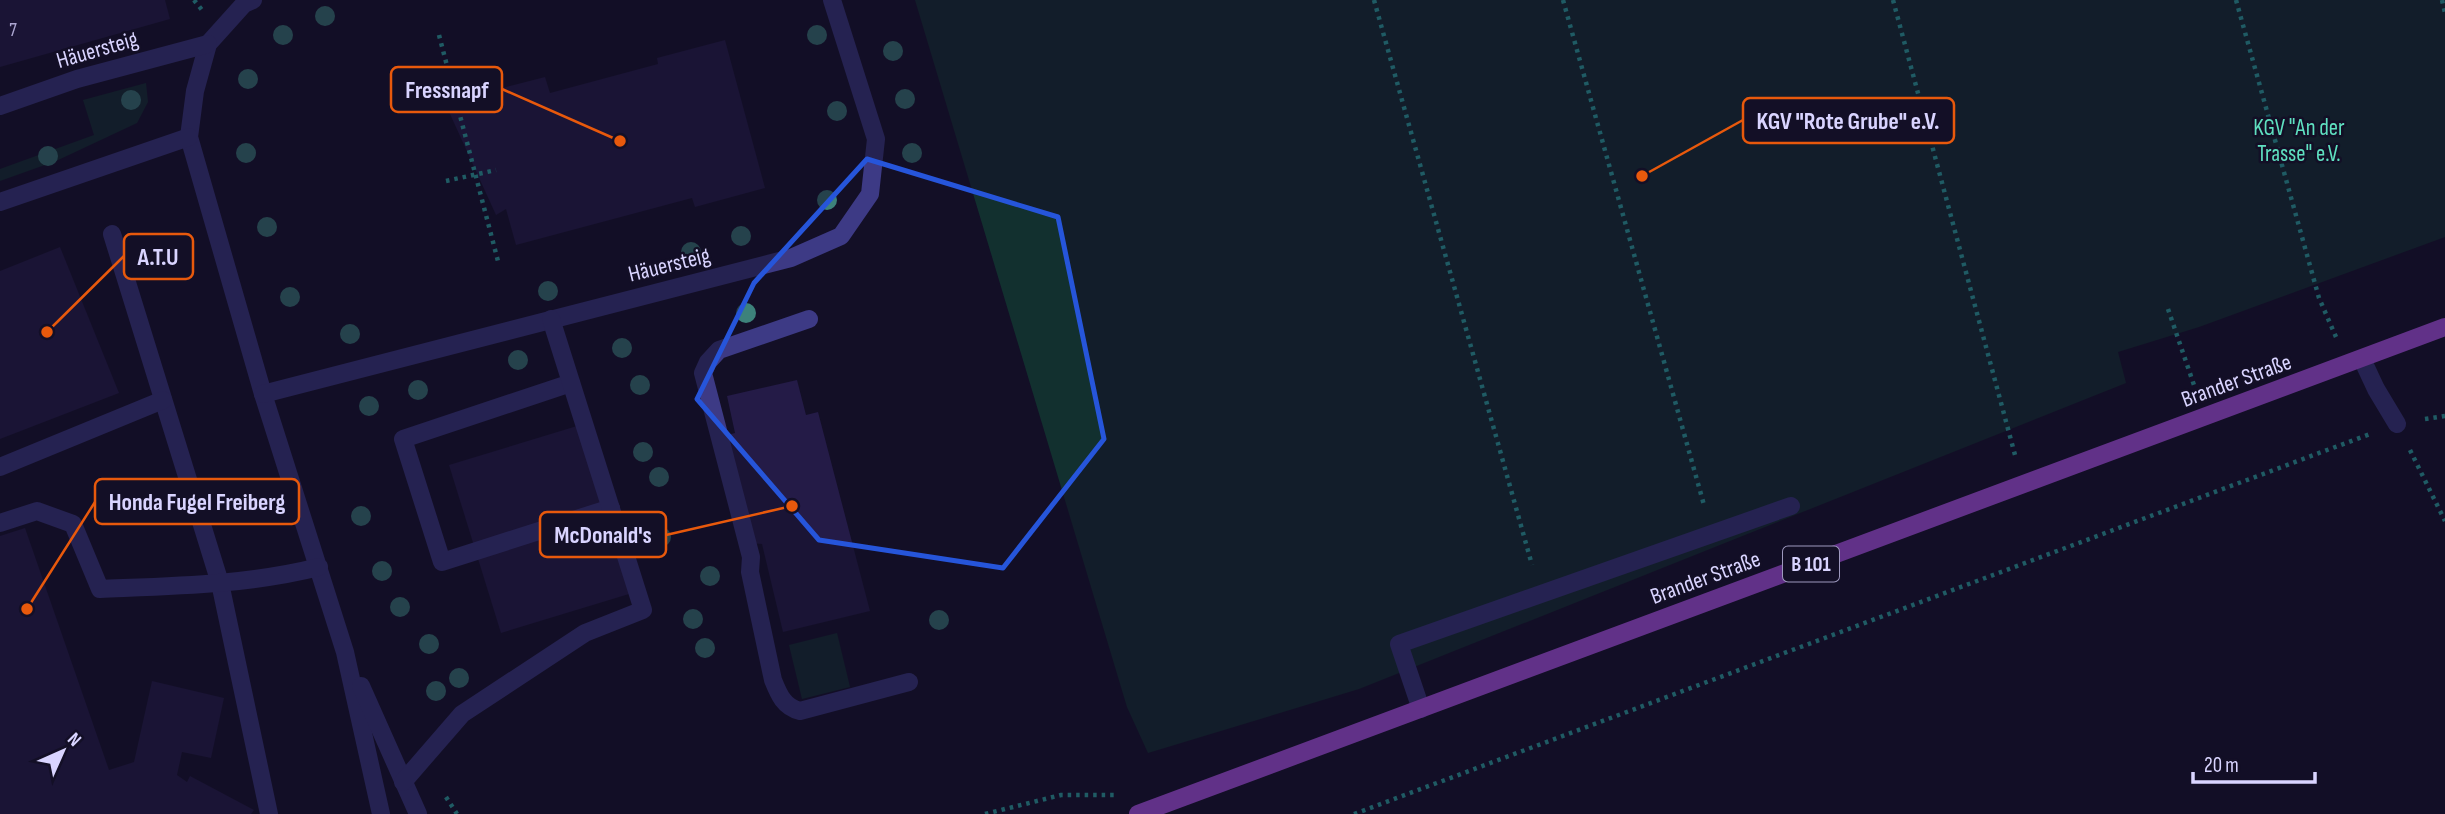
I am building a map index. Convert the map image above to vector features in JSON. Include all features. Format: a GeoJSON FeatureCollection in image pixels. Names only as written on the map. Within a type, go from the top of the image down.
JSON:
{"type":"FeatureCollection","features":[{"type":"Feature","properties":{"kind":"main road","name":"Brander Straße"},"geometry":{"type":"LineString","coordinates":[[1138,814],[2445,327]]}},
{"type":"Feature","properties":{"kind":"street"},"geometry":{"type":"LineString","coordinates":[[253,0],[244,4],[208,44],[194,91],[189,137],[263,394],[345,652],[381,814]]}},
{"type":"Feature","properties":{"kind":"street","name":"Häuersteig"},"geometry":{"type":"LineString","coordinates":[[263,394],[791,258],[841,236],[870,194],[876,139],[832,0]]}},
{"type":"Feature","properties":{"kind":"street","name":"Häuersteig"},"geometry":{"type":"LineString","coordinates":[[0,106],[77,79],[208,44]]}},
{"type":"Feature","properties":{"kind":"street"},"geometry":{"type":"LineString","coordinates":[[0,202],[189,137]]}},
{"type":"Feature","properties":{"kind":"street"},"geometry":{"type":"LineString","coordinates":[[112,234],[219,583],[269,814]]}},
{"type":"Feature","properties":{"kind":"street"},"geometry":{"type":"LineString","coordinates":[[403,782],[462,714],[585,633],[643,610],[551,319]]}},
{"type":"Feature","properties":{"kind":"street"},"geometry":{"type":"LineString","coordinates":[[809,319],[719,350],[708,362],[703,373],[751,557],[750,572],[773,680],[789,708],[800,711],[909,682]]}},
{"type":"Feature","properties":{"kind":"street"},"geometry":{"type":"LineString","coordinates":[[2355,362],[2376,389],[2397,424]]}},
{"type":"Feature","properties":{"kind":"street"},"geometry":{"type":"LineString","coordinates":[[571,383],[403,439],[442,562],[611,508]]}},
{"type":"Feature","properties":{"kind":"street"},"geometry":{"type":"LineString","coordinates":[[0,467],[163,400]]}},
{"type":"Feature","properties":{"kind":"street"},"geometry":{"type":"LineString","coordinates":[[1421,709],[1398,644],[1791,506]]}},
{"type":"Feature","properties":{"kind":"street"},"geometry":{"type":"LineString","coordinates":[[0,523],[37,511],[74,524],[100,589],[219,583],[289,574],[318,567]]}},
{"type":"Feature","properties":{"kind":"street"},"geometry":{"type":"LineString","coordinates":[[345,652],[418,814]]}},
{"type":"Feature","properties":{"kind":"path"},"geometry":{"type":"LineString","coordinates":[[1374,0],[1540,594]]}},
{"type":"Feature","properties":{"kind":"path"},"geometry":{"type":"LineString","coordinates":[[1563,0],[1712,534]]}},
{"type":"Feature","properties":{"kind":"path"},"geometry":{"type":"LineString","coordinates":[[1893,0],[2024,485]]}},
{"type":"Feature","properties":{"kind":"path"},"geometry":{"type":"LineString","coordinates":[[2236,0],[2319,298],[2355,362]]}},
{"type":"Feature","properties":{"kind":"path"},"geometry":{"type":"LineString","coordinates":[[2442,0],[2445,13]]}},
{"type":"Feature","properties":{"kind":"path"},"geometry":{"type":"LineString","coordinates":[[439,35],[499,265]]}},
{"type":"Feature","properties":{"kind":"path"},"geometry":{"type":"LineString","coordinates":[[446,181],[496,170]]}},
{"type":"Feature","properties":{"kind":"path"},"geometry":{"type":"LineString","coordinates":[[2168,309],[2206,417]]}},
{"type":"Feature","properties":{"kind":"path"},"geometry":{"type":"LineString","coordinates":[[1354,814],[2397,424],[2445,522]]}},
{"type":"Feature","properties":{"kind":"path"},"geometry":{"type":"LineString","coordinates":[[985,814],[1061,795],[1125,795]]}},
{"type":"Feature","properties":{"kind":"highlighted area"},"geometry":{"type":"Polygon","coordinates":[[[867,159],[1058,217],[1104,439],[1003,568],[819,540],[697,399],[754,283],[867,159]]]}},
{"type":"Feature","properties":{"kind":"green space","name":"KGV \"An der Trasse\" e.V."},"geometry":{"type":"Polygon","coordinates":[[[915,0],[2445,0],[2445,237],[2199,327],[2118,352],[2126,383],[1359,689],[1148,753],[1127,707],[915,0]]]}},
{"type":"Feature","properties":{"kind":"green space"},"geometry":{"type":"Polygon","coordinates":[[[146,83],[148,102],[137,123],[56,161],[0,181],[0,169],[94,135],[83,100],[146,83]]]}},
{"type":"Feature","properties":{"kind":"green space"},"geometry":{"type":"Polygon","coordinates":[[[837,633],[850,687],[802,699],[789,645],[837,633]]]}},
{"type":"Feature","properties":{"kind":"building"},"geometry":{"type":"Polygon","coordinates":[[[0,0],[165,0],[170,19],[0,67],[0,0]]]}},
{"type":"Feature","properties":{"kind":"building"},"geometry":{"type":"Polygon","coordinates":[[[725,40],[765,188],[695,207],[692,198],[516,245],[506,209],[496,215],[445,103],[545,77],[550,93],[658,64],[657,58],[725,40]]]}},
{"type":"Feature","properties":{"kind":"building"},"geometry":{"type":"Polygon","coordinates":[[[60,247],[119,393],[0,439],[0,271],[60,247]]]}},
{"type":"Feature","properties":{"kind":"building"},"geometry":{"type":"Polygon","coordinates":[[[797,380],[806,415],[818,412],[870,611],[783,632],[762,544],[750,543],[723,436],[735,433],[727,396],[797,380]]]}},
{"type":"Feature","properties":{"kind":"building"},"geometry":{"type":"Polygon","coordinates":[[[577,426],[629,594],[501,633],[449,465],[577,426]]]}},
{"type":"Feature","properties":{"kind":"building"},"geometry":{"type":"Polygon","coordinates":[[[25,528],[109,770],[134,762],[152,681],[224,698],[211,758],[182,752],[177,775],[187,782],[190,776],[254,810],[251,814],[0,814],[0,536],[25,528]]]}},
{"type":"Feature","properties":{"kind":"place","name":"Fressnapf"},"geometry":{"type":"Point","coordinates":[620,141]}},
{"type":"Feature","properties":{"kind":"place","name":"KGV \"Rote Grube\" e.V."},"geometry":{"type":"Point","coordinates":[1642,176]}},
{"type":"Feature","properties":{"kind":"place","name":"A.T.U"},"geometry":{"type":"Point","coordinates":[47,332]}},
{"type":"Feature","properties":{"kind":"place","name":"McDonald's"},"geometry":{"type":"Point","coordinates":[792,506]}},
{"type":"Feature","properties":{"kind":"place","name":"Honda Fugel Freiberg"},"geometry":{"type":"Point","coordinates":[27,609]}}]}
